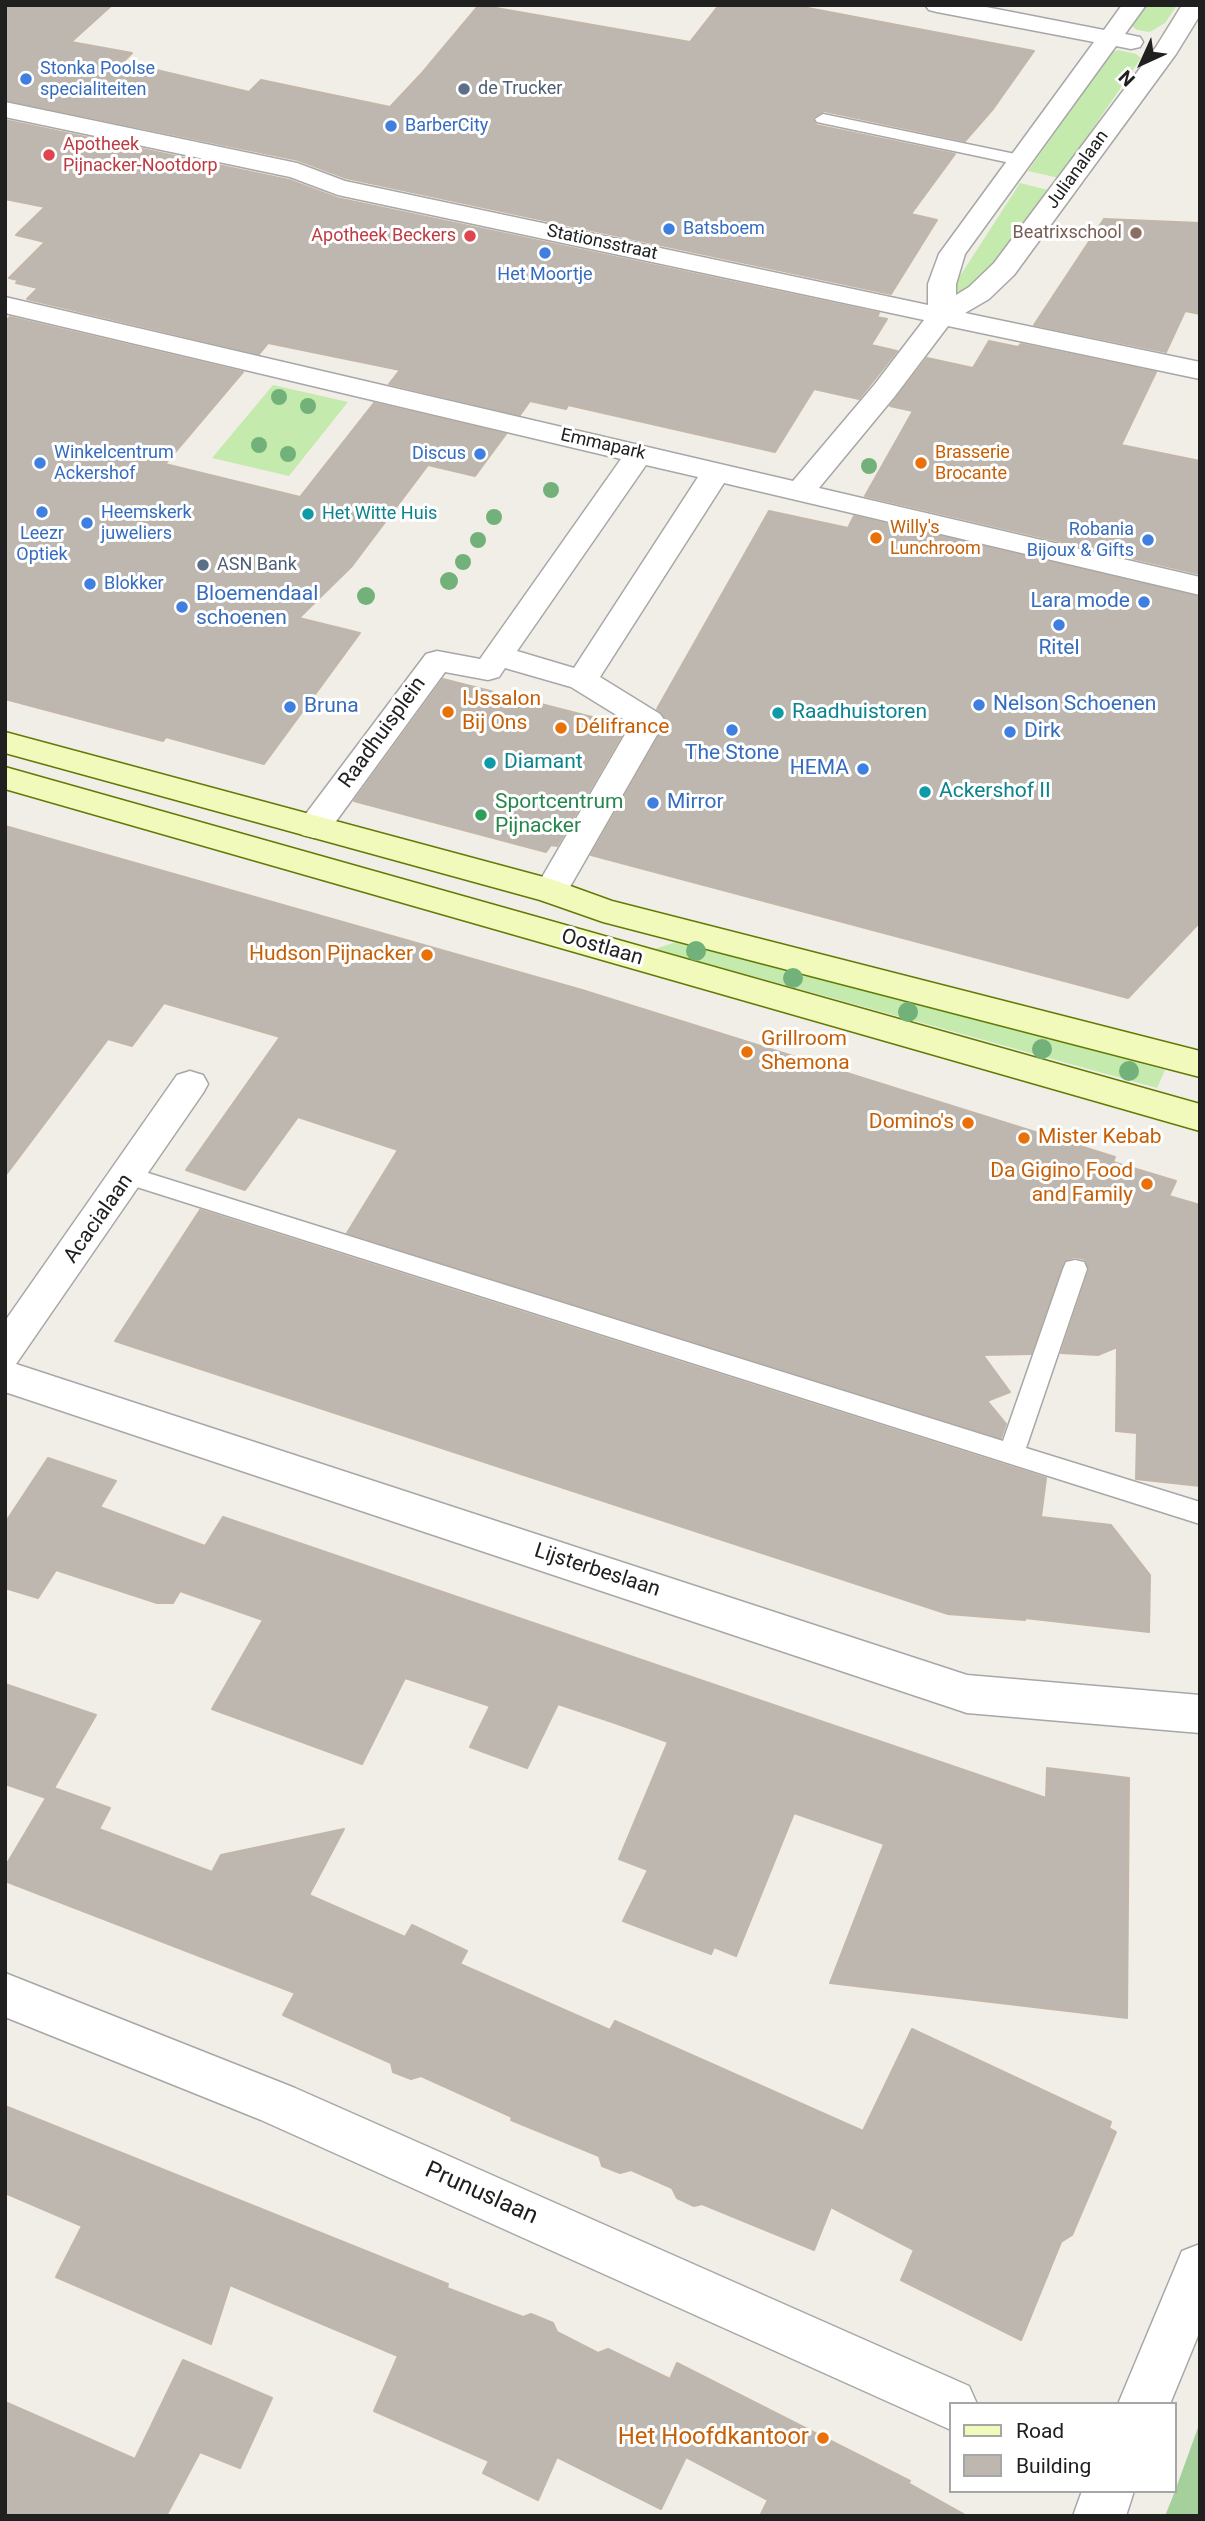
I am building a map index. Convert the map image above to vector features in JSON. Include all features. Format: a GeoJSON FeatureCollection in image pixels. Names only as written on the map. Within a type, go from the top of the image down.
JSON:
{"type":"FeatureCollection","features":[{"type":"Feature","properties":{"kind":"main road","name":"Oostlaan"},"geometry":{"type":"LineString","coordinates":[[5,742],[551,891],[603,910],[1200,1064]]}},
{"type":"Feature","properties":{"kind":"main road","name":"Oostlaan"},"geometry":{"type":"LineString","coordinates":[[5,778],[1200,1118]]}},
{"type":"Feature","properties":{"kind":"street"},"geometry":{"type":"LineString","coordinates":[[937,5],[1167,49]]}},
{"type":"Feature","properties":{"kind":"street"},"geometry":{"type":"LineString","coordinates":[[942,315],[942,284],[952,254],[1134,5]]}},
{"type":"Feature","properties":{"kind":"street","name":"Julianalaan"},"geometry":{"type":"LineString","coordinates":[[800,492],[885,390],[942,315],[979,293],[1004,269],[1167,49],[1194,5]]}},
{"type":"Feature","properties":{"kind":"street","name":"Stationsstraat"},"geometry":{"type":"LineString","coordinates":[[5,109],[297,171],[338,187],[1200,372]]}},
{"type":"Feature","properties":{"kind":"street","name":"Emmapark"},"geometry":{"type":"LineString","coordinates":[[5,305],[1200,586]]}},
{"type":"Feature","properties":{"kind":"street"},"geometry":{"type":"LineString","coordinates":[[551,891],[649,721],[582,680],[498,656],[639,454]]}},
{"type":"Feature","properties":{"kind":"street"},"geometry":{"type":"LineString","coordinates":[[582,680],[716,472]]}},
{"type":"Feature","properties":{"kind":"street","name":"Raadhuisplein"},"geometry":{"type":"LineString","coordinates":[[314,827],[437,661],[488,670],[498,656]]}},
{"type":"Feature","properties":{"kind":"street","name":"Acacialaan"},"geometry":{"type":"LineString","coordinates":[[5,1352],[190,1084]]}},
{"type":"Feature","properties":{"kind":"street","name":"Lijsterbeslaan"},"geometry":{"type":"LineString","coordinates":[[5,1376],[967,1694],[1200,1714]]}},
{"type":"Feature","properties":{"kind":"street","name":"Prunuslaan"},"geometry":{"type":"LineString","coordinates":[[5,1995],[278,2104],[950,2404]]}},
{"type":"Feature","properties":{"kind":"street"},"geometry":{"type":"LineString","coordinates":[[1145,2402],[1200,2269]]}},
{"type":"Feature","properties":{"kind":"street"},"geometry":{"type":"LineString","coordinates":[[1099,2516],[1107,2493]]}},
{"type":"Feature","properties":{"kind":"lane"},"geometry":{"type":"LineString","coordinates":[[823,119],[1020,160]]}},
{"type":"Feature","properties":{"kind":"lane"},"geometry":{"type":"LineString","coordinates":[[129,1176],[1200,1513]]}},
{"type":"Feature","properties":{"kind":"lane"},"geometry":{"type":"LineString","coordinates":[[1011,1455],[1075,1269]]}},
{"type":"Feature","properties":{"kind":"green space"},"geometry":{"type":"Polygon","coordinates":[[[1145,5],[1177,5],[1165,23],[1150,32],[1137,30],[1131,25],[1145,5]]]}},
{"type":"Feature","properties":{"kind":"green space"},"geometry":{"type":"Polygon","coordinates":[[[1118,50],[1136,54],[1141,58],[1059,178],[1028,171],[1112,52],[1118,50]]]}},
{"type":"Feature","properties":{"kind":"green space"},"geometry":{"type":"Polygon","coordinates":[[[1020,183],[1052,191],[971,294],[951,290],[1020,183]]]}},
{"type":"Feature","properties":{"kind":"green space"},"geometry":{"type":"Polygon","coordinates":[[[273,385],[348,402],[289,476],[212,458],[273,385]]]}},
{"type":"Feature","properties":{"kind":"green space"},"geometry":{"type":"Polygon","coordinates":[[[686,939],[1165,1070],[1157,1088],[655,949],[686,939]]]}},
{"type":"Feature","properties":{"kind":"green space"},"geometry":{"type":"Polygon","coordinates":[[[1200,2422],[1200,2516],[1165,2516],[1174,2493],[1177,2493],[1177,2485],[1200,2422]]]}},
{"type":"Feature","properties":{"kind":"building"},"geometry":{"type":"Polygon","coordinates":[[[5,5],[112,5],[71,42],[132,53],[123,62],[249,92],[261,80],[390,107],[479,5],[690,42],[719,5],[792,5],[1034,51],[993,109],[965,141],[824,111],[812,118],[816,125],[955,154],[911,214],[937,220],[891,294],[346,178],[298,160],[5,100],[5,5]]]}},
{"type":"Feature","properties":{"kind":"building"},"geometry":{"type":"Polygon","coordinates":[[[5,120],[289,180],[337,198],[879,313],[877,317],[887,319],[871,345],[897,351],[859,399],[814,389],[775,452],[568,405],[566,409],[530,401],[520,415],[389,384],[400,370],[268,343],[259,354],[27,299],[38,288],[16,283],[18,280],[9,278],[45,242],[16,235],[45,207],[5,199],[5,120]]]}},
{"type":"Feature","properties":{"kind":"building"},"geometry":{"type":"Polygon","coordinates":[[[1104,219],[1200,223],[1200,314],[1185,311],[1166,352],[1034,325],[1104,219]]]}},
{"type":"Feature","properties":{"kind":"building"},"geometry":{"type":"Polygon","coordinates":[[[10,317],[243,372],[165,464],[300,497],[374,403],[506,434],[475,476],[428,465],[352,566],[299,618],[360,633],[264,764],[166,737],[163,741],[5,699],[5,321],[10,317]]]}},
{"type":"Feature","properties":{"kind":"building"},"geometry":{"type":"Polygon","coordinates":[[[989,341],[1018,347],[1021,344],[1156,372],[1121,445],[1200,461],[1200,574],[865,496],[913,411],[890,406],[927,358],[973,368],[989,341]]]}},
{"type":"Feature","properties":{"kind":"building","name":"Ackershof II"},"geometry":{"type":"Polygon","coordinates":[[[769,511],[848,528],[854,516],[1200,597],[1200,922],[1128,998],[591,855],[667,722],[657,709],[769,511]]]}},
{"type":"Feature","properties":{"kind":"building","name":"Diamant"},"geometry":{"type":"Polygon","coordinates":[[[443,679],[627,726],[557,846],[551,845],[546,852],[354,801],[443,679]]]}},
{"type":"Feature","properties":{"kind":"building"},"geometry":{"type":"Polygon","coordinates":[[[5,826],[582,990],[1115,1157],[1113,1162],[1176,1181],[1169,1196],[1200,1205],[1200,1486],[1136,1479],[1137,1433],[1116,1431],[1117,1347],[1098,1355],[1061,1353],[1089,1270],[1085,1259],[1074,1257],[1064,1261],[1031,1354],[983,1355],[1010,1392],[987,1401],[1006,1424],[1001,1438],[347,1233],[398,1150],[298,1117],[245,1190],[186,1170],[280,1037],[164,1003],[132,1046],[108,1039],[5,1176],[5,826]]]}},
{"type":"Feature","properties":{"kind":"building"},"geometry":{"type":"Polygon","coordinates":[[[200,1210],[1046,1478],[1041,1517],[1111,1525],[1150,1575],[1149,1632],[1025,1618],[948,1614],[115,1341],[200,1210]]]}},
{"type":"Feature","properties":{"kind":"building"},"geometry":{"type":"Polygon","coordinates":[[[48,1458],[116,1481],[100,1507],[205,1546],[223,1517],[1046,1798],[1047,1768],[1129,1778],[1127,2018],[830,1983],[884,1844],[794,1813],[736,1956],[714,1947],[711,1954],[623,1921],[648,1870],[619,1859],[668,1742],[615,1723],[558,1704],[527,1768],[470,1747],[490,1706],[405,1678],[362,1764],[212,1709],[263,1620],[180,1591],[173,1603],[157,1603],[56,1570],[38,1598],[5,1588],[5,1523],[48,1458]]]}},
{"type":"Feature","properties":{"kind":"building"},"geometry":{"type":"Polygon","coordinates":[[[5,1684],[96,1715],[54,1788],[110,1808],[99,1829],[212,1872],[221,1855],[344,1829],[309,1895],[405,1937],[412,1925],[467,1951],[460,1964],[610,2030],[615,2021],[863,2131],[912,2029],[1111,2122],[1109,2128],[1116,2132],[1072,2235],[1061,2242],[1021,2340],[901,2280],[914,2250],[831,2207],[814,2250],[702,2204],[694,2206],[677,2198],[672,2188],[631,2170],[620,2173],[602,2166],[599,2156],[511,2120],[512,2117],[421,2076],[411,2079],[393,2072],[391,2063],[283,2015],[295,1993],[5,1881],[5,1867],[46,1798],[5,1784],[5,1684]]]}},
{"type":"Feature","properties":{"kind":"building"},"geometry":{"type":"Polygon","coordinates":[[[5,2106],[448,2284],[447,2288],[523,2317],[531,2314],[553,2323],[557,2332],[598,2353],[608,2349],[670,2379],[677,2363],[910,2481],[908,2483],[967,2516],[760,2516],[768,2500],[686,2457],[661,2509],[557,2457],[538,2500],[483,2473],[489,2461],[374,2411],[398,2356],[230,2285],[211,2344],[56,2277],[82,2226],[5,2193],[5,2106]]]}},
{"type":"Feature","properties":{"kind":"building"},"geometry":{"type":"Polygon","coordinates":[[[183,2360],[272,2398],[240,2468],[200,2452],[166,2516],[5,2516],[5,2402],[135,2459],[183,2360]]]}},
{"type":"Feature","properties":{"kind":"place","name":"Stonka Poolse specialiteiten"},"geometry":{"type":"Point","coordinates":[26,79]}},
{"type":"Feature","properties":{"kind":"place","name":"de Trucker"},"geometry":{"type":"Point","coordinates":[464,89]}},
{"type":"Feature","properties":{"kind":"place","name":"BarberCity"},"geometry":{"type":"Point","coordinates":[391,126]}},
{"type":"Feature","properties":{"kind":"place","name":"Apotheek Pijnacker-Nootdorp"},"geometry":{"type":"Point","coordinates":[49,155]}},
{"type":"Feature","properties":{"kind":"place","name":"Batsboem"},"geometry":{"type":"Point","coordinates":[669,229]}},
{"type":"Feature","properties":{"kind":"place","name":"Beatrixschool"},"geometry":{"type":"Point","coordinates":[1136,233]}},
{"type":"Feature","properties":{"kind":"place","name":"Apotheek Beckers"},"geometry":{"type":"Point","coordinates":[470,236]}},
{"type":"Feature","properties":{"kind":"place","name":"Het Moortje"},"geometry":{"type":"Point","coordinates":[545,253]}},
{"type":"Feature","properties":{"kind":"place","name":"Discus"},"geometry":{"type":"Point","coordinates":[480,454]}},
{"type":"Feature","properties":{"kind":"place","name":"Winkelcentrum Ackershof"},"geometry":{"type":"Point","coordinates":[40,463]}},
{"type":"Feature","properties":{"kind":"place","name":"Brasserie Brocante"},"geometry":{"type":"Point","coordinates":[921,463]}},
{"type":"Feature","properties":{"kind":"place","name":"Leezr Optiek"},"geometry":{"type":"Point","coordinates":[42,512]}},
{"type":"Feature","properties":{"kind":"place","name":"Het Witte Huis"},"geometry":{"type":"Point","coordinates":[308,514]}},
{"type":"Feature","properties":{"kind":"place","name":"Heemskerk juweliers"},"geometry":{"type":"Point","coordinates":[87,523]}},
{"type":"Feature","properties":{"kind":"place","name":"Willy's Lunchroom"},"geometry":{"type":"Point","coordinates":[876,538]}},
{"type":"Feature","properties":{"kind":"place","name":"Robania Bijoux & Gifts"},"geometry":{"type":"Point","coordinates":[1148,540]}},
{"type":"Feature","properties":{"kind":"place","name":"ASN Bank"},"geometry":{"type":"Point","coordinates":[203,565]}},
{"type":"Feature","properties":{"kind":"place","name":"Blokker"},"geometry":{"type":"Point","coordinates":[90,584]}},
{"type":"Feature","properties":{"kind":"place","name":"Lara mode"},"geometry":{"type":"Point","coordinates":[1144,602]}},
{"type":"Feature","properties":{"kind":"place","name":"Bloemendaal schoenen"},"geometry":{"type":"Point","coordinates":[182,607]}},
{"type":"Feature","properties":{"kind":"place","name":"Ritel"},"geometry":{"type":"Point","coordinates":[1059,625]}},
{"type":"Feature","properties":{"kind":"place","name":"Nelson Schoenen"},"geometry":{"type":"Point","coordinates":[979,705]}},
{"type":"Feature","properties":{"kind":"place","name":"Bruna"},"geometry":{"type":"Point","coordinates":[290,707]}},
{"type":"Feature","properties":{"kind":"place","name":"IJssalon Bij Ons"},"geometry":{"type":"Point","coordinates":[448,712]}},
{"type":"Feature","properties":{"kind":"place","name":"Raadhuistoren"},"geometry":{"type":"Point","coordinates":[778,713]}},
{"type":"Feature","properties":{"kind":"place","name":"Délifrance"},"geometry":{"type":"Point","coordinates":[561,728]}},
{"type":"Feature","properties":{"kind":"place","name":"The Stone"},"geometry":{"type":"Point","coordinates":[732,730]}},
{"type":"Feature","properties":{"kind":"place","name":"Dirk"},"geometry":{"type":"Point","coordinates":[1010,732]}},
{"type":"Feature","properties":{"kind":"place","name":"Diamant"},"geometry":{"type":"Point","coordinates":[490,763]}},
{"type":"Feature","properties":{"kind":"place","name":"HEMA"},"geometry":{"type":"Point","coordinates":[863,769]}},
{"type":"Feature","properties":{"kind":"place","name":"Ackershof II"},"geometry":{"type":"Point","coordinates":[925,792]}},
{"type":"Feature","properties":{"kind":"place","name":"Mirror"},"geometry":{"type":"Point","coordinates":[653,803]}},
{"type":"Feature","properties":{"kind":"place","name":"Sportcentrum Pijnacker"},"geometry":{"type":"Point","coordinates":[481,815]}},
{"type":"Feature","properties":{"kind":"place","name":"Hudson Pijnacker"},"geometry":{"type":"Point","coordinates":[427,955]}},
{"type":"Feature","properties":{"kind":"place","name":"Grillroom Shemona"},"geometry":{"type":"Point","coordinates":[747,1052]}},
{"type":"Feature","properties":{"kind":"place","name":"Domino's"},"geometry":{"type":"Point","coordinates":[968,1123]}},
{"type":"Feature","properties":{"kind":"place","name":"Mister Kebab"},"geometry":{"type":"Point","coordinates":[1024,1138]}},
{"type":"Feature","properties":{"kind":"place","name":"Da Gigino Food and Family"},"geometry":{"type":"Point","coordinates":[1147,1184]}},
{"type":"Feature","properties":{"kind":"place","name":"Het Hoofdkantoor"},"geometry":{"type":"Point","coordinates":[823,2438]}}]}
